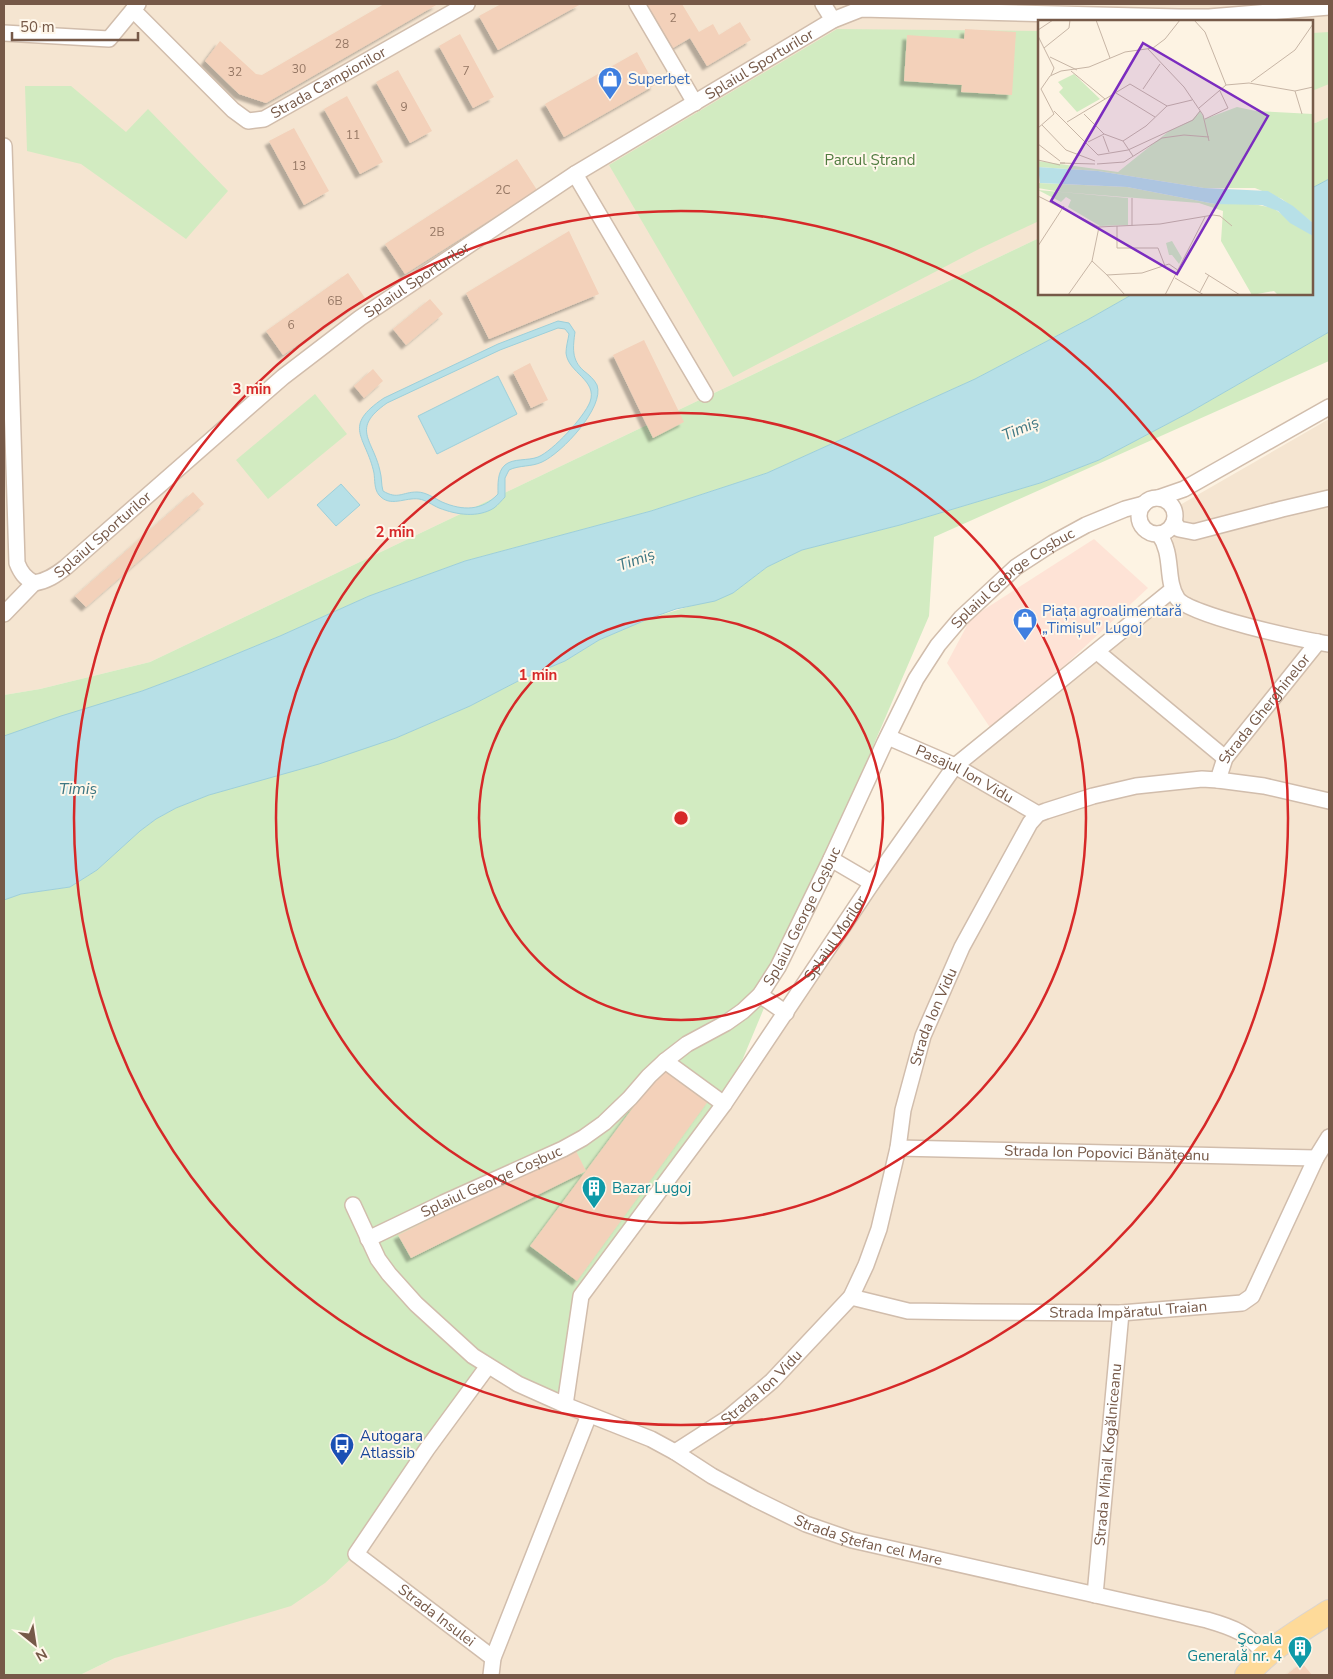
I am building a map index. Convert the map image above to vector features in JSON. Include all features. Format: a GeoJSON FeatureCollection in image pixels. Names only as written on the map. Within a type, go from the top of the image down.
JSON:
{"type":"FeatureCollection","features":[{"type":"Feature","properties":{"kind":"main road"},"geometry":{"type":"LineString","coordinates":[[1247,1675],[1266,1655],[1282,1642],[1329,1612]]}},
{"type":"Feature","properties":{"kind":"street","name":"Strada Campionilor"},"geometry":{"type":"LineString","coordinates":[[136,7],[233,110],[248,122],[264,119],[467,4]]}},
{"type":"Feature","properties":{"kind":"street"},"geometry":{"type":"LineString","coordinates":[[637,4],[695,103]]}},
{"type":"Feature","properties":{"kind":"street"},"geometry":{"type":"LineString","coordinates":[[823,4],[833,20]]}},
{"type":"Feature","properties":{"kind":"street"},"geometry":{"type":"LineString","coordinates":[[4,33],[109,39],[136,7]]}},
{"type":"Feature","properties":{"kind":"street","name":"Splaiul Sporturilor"},"geometry":{"type":"LineString","coordinates":[[34,583],[54,577],[283,377],[360,318],[575,174],[833,20],[861,9],[1042,14],[1329,7]]}},
{"type":"Feature","properties":{"kind":"street"},"geometry":{"type":"LineString","coordinates":[[4,146],[17,563],[20,572],[34,583],[4,614]]}},
{"type":"Feature","properties":{"kind":"street"},"geometry":{"type":"LineString","coordinates":[[575,174],[705,394]]}},
{"type":"Feature","properties":{"kind":"street","name":"Splaiul George Coșbuc"},"geometry":{"type":"LineString","coordinates":[[368,1239],[583,1138],[610,1117],[665,1061],[687,1044],[726,1023],[743,1011],[760,995],[778,967],[831,859],[884,742],[916,679],[938,646],[961,618],[1016,567],[1053,543],[1086,525],[1125,509],[1184,489],[1329,407]]}},
{"type":"Feature","properties":{"kind":"street"},"geometry":{"type":"LineString","coordinates":[[1184,489],[1174,515],[1166,532],[1152,533],[1142,525],[1139,519],[1140,512],[1151,501],[1165,500],[1174,515],[1179,529],[1194,532],[1329,498]]}},
{"type":"Feature","properties":{"kind":"street"},"geometry":{"type":"LineString","coordinates":[[1159,534],[1165,542],[1169,556],[1172,590],[1179,601],[1219,617],[1264,630],[1324,643]]}},
{"type":"Feature","properties":{"kind":"street","name":"Splaiul Morilor"},"geometry":{"type":"LineString","coordinates":[[565,1405],[581,1296],[724,1104],[872,883],[955,766],[1172,590]]}},
{"type":"Feature","properties":{"kind":"street","name":"Strada Gherghinelor"},"geometry":{"type":"LineString","coordinates":[[1218,780],[1225,758],[1324,643]]}},
{"type":"Feature","properties":{"kind":"street"},"geometry":{"type":"LineString","coordinates":[[1101,655],[1225,758]]}},
{"type":"Feature","properties":{"kind":"street","name":"Pasajul Ion Vidu"},"geometry":{"type":"LineString","coordinates":[[888,737],[955,766],[1038,814]]}},
{"type":"Feature","properties":{"kind":"street"},"geometry":{"type":"LineString","coordinates":[[1038,814],[1092,796],[1136,786],[1202,779],[1264,786],[1329,801]]}},
{"type":"Feature","properties":{"kind":"street","name":"Strada Ion Vidu"},"geometry":{"type":"LineString","coordinates":[[675,1452],[728,1418],[772,1381],[851,1297],[866,1266],[879,1229],[898,1148],[903,1110],[923,1036],[937,1000],[966,939],[1030,823],[1038,814]]}},
{"type":"Feature","properties":{"kind":"street"},"geometry":{"type":"LineString","coordinates":[[831,859],[872,883]]}},
{"type":"Feature","properties":{"kind":"street"},"geometry":{"type":"LineString","coordinates":[[760,995],[786,1013]]}},
{"type":"Feature","properties":{"kind":"street"},"geometry":{"type":"LineString","coordinates":[[665,1061],[724,1104]]}},
{"type":"Feature","properties":{"kind":"street"},"geometry":{"type":"LineString","coordinates":[[1316,1158],[1329,1138]]}},
{"type":"Feature","properties":{"kind":"street","name":"Strada Ion Popovici Bănățeanu"},"geometry":{"type":"LineString","coordinates":[[898,1148],[1316,1158]]}},
{"type":"Feature","properties":{"kind":"street","name":"Strada Împăratul Traian"},"geometry":{"type":"LineString","coordinates":[[851,1297],[908,1311],[1121,1313],[1242,1303],[1252,1296],[1316,1158]]}},
{"type":"Feature","properties":{"kind":"street","name":"Strada Ștefan cel Mare"},"geometry":{"type":"LineString","coordinates":[[353,1205],[368,1239],[384,1267],[416,1304],[454,1341],[473,1356],[518,1384],[651,1440],[675,1452],[712,1476],[806,1524],[852,1540],[1226,1626],[1248,1636],[1266,1655]]}},
{"type":"Feature","properties":{"kind":"street","name":"Strada Mihail Kogălniceanu"},"geometry":{"type":"LineString","coordinates":[[1095,1595],[1121,1313]]}},
{"type":"Feature","properties":{"kind":"street","name":"Strada Insulei"},"geometry":{"type":"LineString","coordinates":[[488,1366],[427,1449],[356,1554],[493,1658],[589,1415]]}},
{"type":"Feature","properties":{"kind":"street"},"geometry":{"type":"LineString","coordinates":[[491,1675],[493,1658]]}},
{"type":"Feature","properties":{"kind":"shaded area"},"geometry":{"type":"Polygon","coordinates":[[[4,4],[1329,4],[1329,117],[1315,123],[1313,122],[1313,20],[1038,20],[1038,238],[150,662],[40,689],[4,695],[4,4]]]}},
{"type":"Feature","properties":{"kind":"shaded area"},"geometry":{"type":"Polygon","coordinates":[[[1329,419],[1329,1675],[80,1675],[115,1658],[488,1366],[581,1296],[872,883],[960,773],[1172,590],[1173,509],[1329,419]]]}},
{"type":"Feature","properties":{"kind":"shaded area","name":"Piața agroalimentară „Timișul” Lugoj"},"geometry":{"type":"Polygon","coordinates":[[[1094,539],[1148,588],[993,732],[947,663],[971,618],[1094,539]]]}},
{"type":"Feature","properties":{"kind":"green space","name":"Parcul Ștrand"},"geometry":{"type":"Polygon","coordinates":[[[837,29],[1038,31],[1038,221],[979,249],[733,377],[609,165],[837,29]]]}},
{"type":"Feature","properties":{"kind":"green space"},"geometry":{"type":"Polygon","coordinates":[[[1329,32],[1329,84],[1313,91],[1313,33],[1329,32]]]}},
{"type":"Feature","properties":{"kind":"green space"},"geometry":{"type":"Polygon","coordinates":[[[25,86],[71,86],[126,132],[148,109],[228,191],[186,239],[81,164],[27,151],[25,86]]]}},
{"type":"Feature","properties":{"kind":"green space"},"geometry":{"type":"Polygon","coordinates":[[[1329,117],[1329,179],[1313,187],[1313,122],[1315,123],[1329,117]]]}},
{"type":"Feature","properties":{"kind":"green space"},"geometry":{"type":"Polygon","coordinates":[[[1038,238],[1038,295],[1131,295],[975,379],[767,473],[651,511],[465,561],[369,596],[280,636],[190,673],[142,691],[4,736],[4,695],[40,689],[150,662],[1038,238]]]}},
{"type":"Feature","properties":{"kind":"green space"},"geometry":{"type":"Polygon","coordinates":[[[1329,332],[1329,361],[934,537],[929,616],[724,1104],[581,1296],[565,1405],[488,1366],[356,1554],[325,1583],[291,1606],[115,1658],[80,1675],[4,1675],[4,900],[21,894],[70,887],[97,870],[156,819],[176,808],[209,795],[396,738],[470,706],[522,679],[565,661],[599,640],[648,619],[733,593],[767,567],[802,550],[900,525],[1040,483],[1099,460],[1190,412],[1329,332]]]}},
{"type":"Feature","properties":{"kind":"green space"},"geometry":{"type":"Polygon","coordinates":[[[315,394],[347,434],[268,499],[236,460],[315,394]]]}},
{"type":"Feature","properties":{"kind":"water","name":"Timiș"},"geometry":{"type":"Polygon","coordinates":[[[1329,179],[1329,332],[1190,412],[1099,460],[1040,483],[900,525],[802,550],[767,567],[733,593],[715,601],[676,609],[599,640],[565,661],[522,679],[470,706],[396,738],[319,764],[209,795],[176,808],[156,819],[97,870],[70,887],[21,894],[4,900],[4,736],[142,691],[190,673],[280,636],[369,596],[465,561],[651,511],[767,473],[975,379],[1131,295],[1313,295],[1313,187],[1329,179]]]}},
{"type":"Feature","properties":{"kind":"water"},"geometry":{"type":"Polygon","coordinates":[[[558,321],[569,323],[575,332],[575,358],[580,367],[597,385],[598,394],[595,405],[580,428],[560,449],[542,462],[509,470],[505,478],[505,497],[488,511],[460,514],[439,508],[419,499],[388,501],[383,499],[376,490],[374,473],[360,433],[363,417],[384,398],[498,344],[558,321]],[[558,328],[500,350],[387,403],[376,412],[369,420],[367,435],[377,460],[383,491],[393,495],[420,492],[450,505],[472,508],[485,504],[498,494],[499,475],[505,465],[512,461],[538,457],[552,448],[587,408],[591,394],[586,382],[568,360],[566,351],[569,334],[565,329],[558,328]]]}},
{"type":"Feature","properties":{"kind":"water"},"geometry":{"type":"Polygon","coordinates":[[[498,376],[517,414],[437,454],[418,416],[498,376]]]}},
{"type":"Feature","properties":{"kind":"water"},"geometry":{"type":"Polygon","coordinates":[[[341,484],[360,505],[336,526],[317,505],[341,484]]]}},
{"type":"Feature","properties":{"kind":"building"},"geometry":{"type":"Polygon","coordinates":[[[384,4],[438,4],[266,103],[239,94],[205,61],[220,41],[256,74],[262,75],[384,4]]]}},
{"type":"Feature","properties":{"kind":"building"},"geometry":{"type":"Polygon","coordinates":[[[501,4],[581,4],[498,50],[479,16],[501,4]]]}},
{"type":"Feature","properties":{"kind":"building"},"geometry":{"type":"Polygon","coordinates":[[[647,4],[682,4],[699,32],[713,24],[719,35],[740,22],[751,40],[707,66],[690,38],[673,48],[647,4]]]}},
{"type":"Feature","properties":{"kind":"building"},"geometry":{"type":"Polygon","coordinates":[[[965,29],[1016,32],[1012,95],[961,92],[962,85],[904,81],[907,35],[964,39],[965,29]]]}},
{"type":"Feature","properties":{"kind":"building"},"geometry":{"type":"Polygon","coordinates":[[[460,34],[494,97],[473,108],[439,46],[460,34]]]}},
{"type":"Feature","properties":{"kind":"building"},"geometry":{"type":"Polygon","coordinates":[[[637,52],[655,85],[564,137],[545,104],[637,52]]]}},
{"type":"Feature","properties":{"kind":"building"},"geometry":{"type":"Polygon","coordinates":[[[398,70],[432,131],[410,143],[376,82],[398,70]]]}},
{"type":"Feature","properties":{"kind":"building"},"geometry":{"type":"Polygon","coordinates":[[[347,96],[383,162],[360,174],[324,109],[347,96]]]}},
{"type":"Feature","properties":{"kind":"building"},"geometry":{"type":"Polygon","coordinates":[[[294,128],[329,191],[304,205],[269,141],[294,128]]]}},
{"type":"Feature","properties":{"kind":"building"},"geometry":{"type":"Polygon","coordinates":[[[517,159],[537,190],[405,274],[385,244],[517,159]]]}},
{"type":"Feature","properties":{"kind":"building"},"geometry":{"type":"Polygon","coordinates":[[[569,231],[599,294],[489,339],[466,293],[569,231]]]}},
{"type":"Feature","properties":{"kind":"building"},"geometry":{"type":"Polygon","coordinates":[[[348,273],[365,298],[283,355],[266,331],[348,273]]]}},
{"type":"Feature","properties":{"kind":"building"},"geometry":{"type":"Polygon","coordinates":[[[430,299],[443,314],[406,345],[393,329],[430,299]]]}},
{"type":"Feature","properties":{"kind":"building"},"geometry":{"type":"Polygon","coordinates":[[[644,340],[684,422],[653,438],[613,355],[644,340]]]}},
{"type":"Feature","properties":{"kind":"building"},"geometry":{"type":"Polygon","coordinates":[[[530,363],[548,400],[531,408],[513,372],[530,363]]]}},
{"type":"Feature","properties":{"kind":"building"},"geometry":{"type":"Polygon","coordinates":[[[373,369],[383,381],[364,398],[354,386],[373,369]]]}},
{"type":"Feature","properties":{"kind":"building"},"geometry":{"type":"Polygon","coordinates":[[[193,492],[204,504],[86,607],[75,596],[193,492]]]}},
{"type":"Feature","properties":{"kind":"building","name":"Bazar Lugoj"},"geometry":{"type":"Polygon","coordinates":[[[664,1066],[709,1100],[577,1281],[530,1246],[664,1066]]]}},
{"type":"Feature","properties":{"kind":"building"},"geometry":{"type":"Polygon","coordinates":[[[574,1147],[586,1171],[411,1258],[398,1235],[574,1147]]]}},
{"type":"Feature","properties":{"kind":"building","name":"Şcoala Generală nr. 4"},"geometry":{"type":"Polygon","coordinates":[[[1302,1663],[1312,1675],[1286,1675],[1302,1663]]]}},
{"type":"Feature","properties":{"kind":"place","name":"Superbet"},"geometry":{"type":"Point","coordinates":[610,100]}},
{"type":"Feature","properties":{"kind":"place","name":"Piața agroalimentară „Timișul” Lugoj"},"geometry":{"type":"Point","coordinates":[1025,641]}},
{"type":"Feature","properties":{"kind":"place","name":"Bazar Lugoj"},"geometry":{"type":"Point","coordinates":[594,1209]}},
{"type":"Feature","properties":{"kind":"place","name":"Autogara Atlassib"},"geometry":{"type":"Point","coordinates":[342,1466]}},
{"type":"Feature","properties":{"kind":"place","name":"Şcoala Generală nr. 4"},"geometry":{"type":"Point","coordinates":[1300,1669]}}]}
